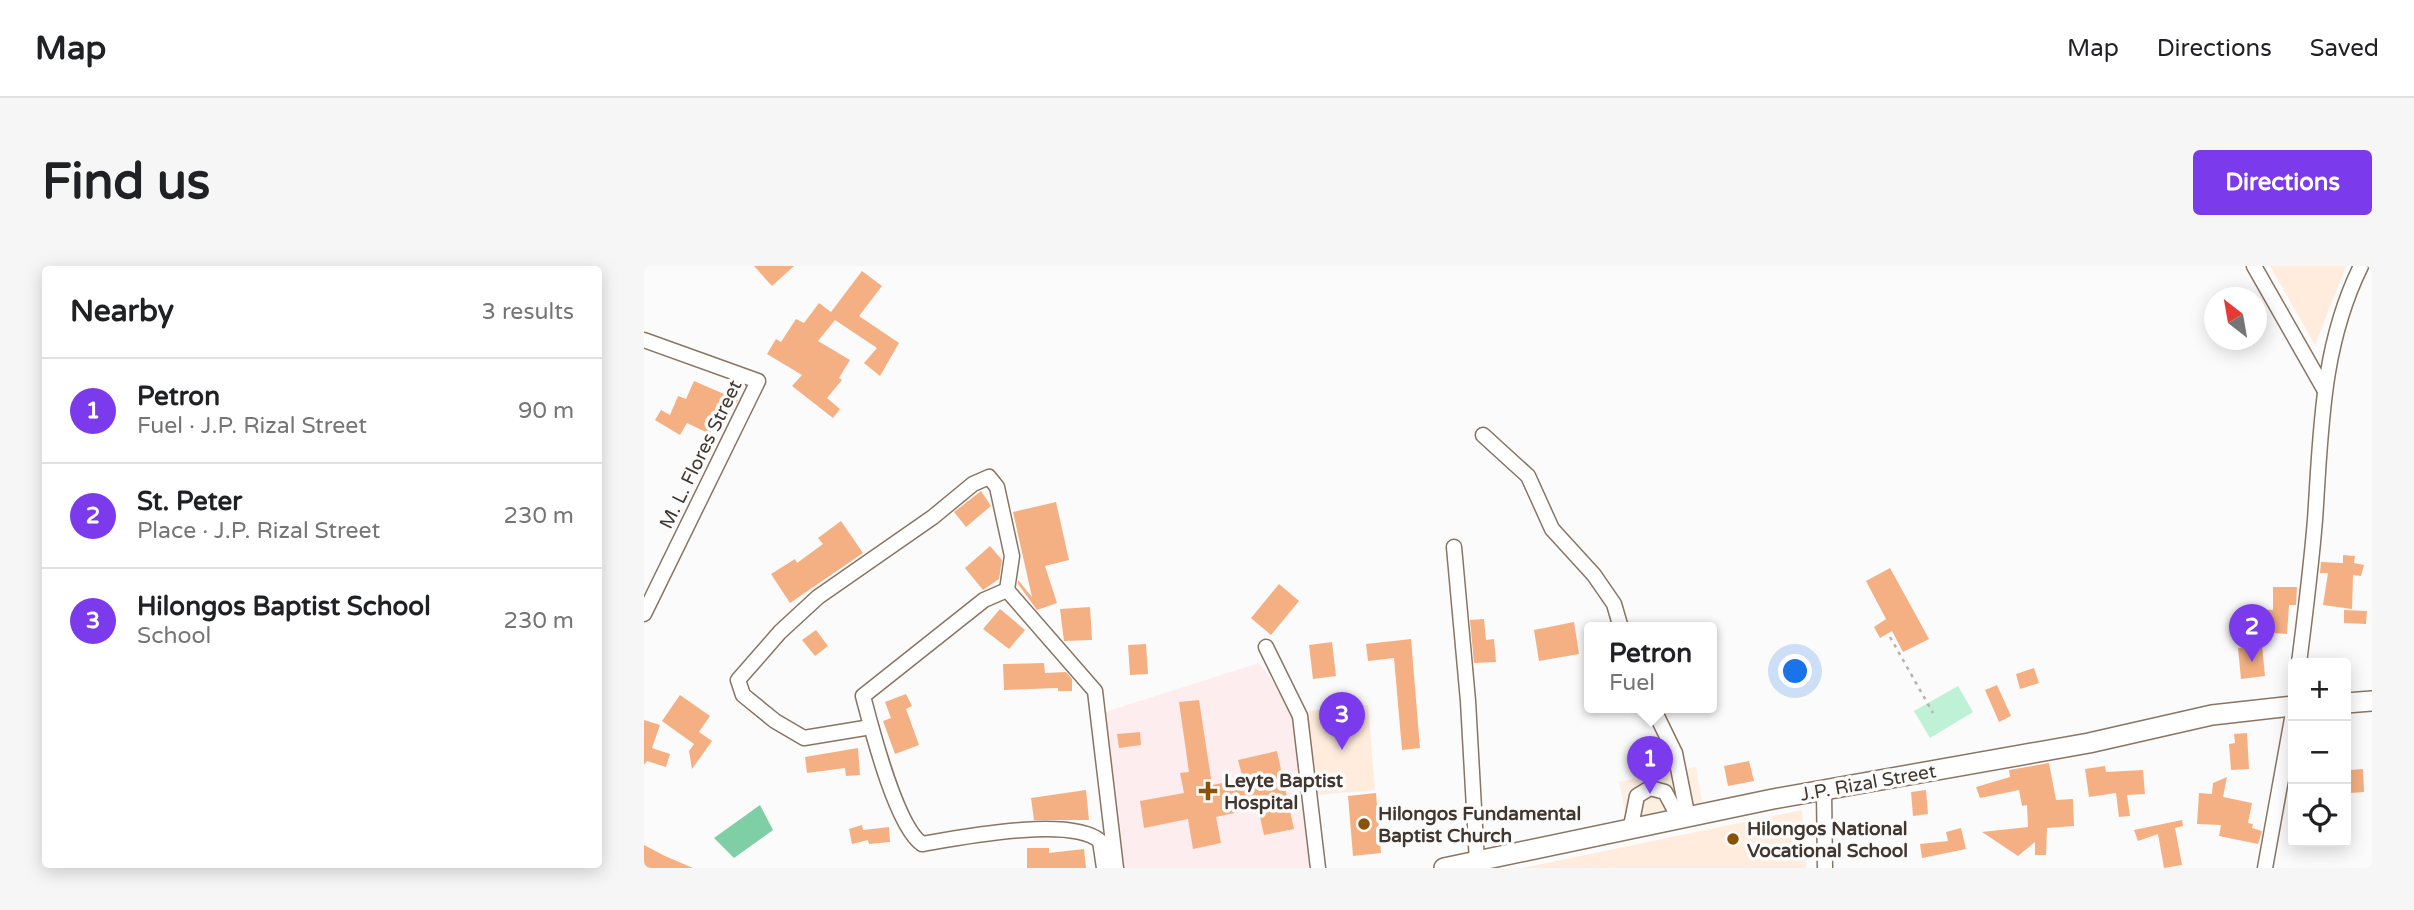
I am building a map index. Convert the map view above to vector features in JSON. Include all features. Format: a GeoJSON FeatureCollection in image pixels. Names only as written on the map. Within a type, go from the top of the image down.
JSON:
{"type":"FeatureCollection","features":[{"type":"Feature","properties":{"kind":"main road"},"geometry":{"type":"LineString","coordinates":[[2351,703],[2372,701]]}},
{"type":"Feature","properties":{"kind":"main road","name":"J.P. Rizal Street"},"geometry":{"type":"LineString","coordinates":[[1444,868],[1824,790],[2089,743],[2212,715],[2288,707]]}},
{"type":"Feature","properties":{"kind":"street"},"geometry":{"type":"LineString","coordinates":[[2253,266],[2325,389]]}},
{"type":"Feature","properties":{"kind":"street"},"geometry":{"type":"LineString","coordinates":[[2300,658],[2313,546],[2325,389],[2337,322],[2361,266]]}},
{"type":"Feature","properties":{"kind":"street","name":"M. L. Flores Street"},"geometry":{"type":"LineString","coordinates":[[644,340],[758,381],[644,614]]}},
{"type":"Feature","properties":{"kind":"street"},"geometry":{"type":"LineString","coordinates":[[1483,435],[1528,476],[1552,529],[1608,594],[1619,622]]}},
{"type":"Feature","properties":{"kind":"street"},"geometry":{"type":"LineString","coordinates":[[871,727],[804,738],[775,721],[743,695],[738,680],[780,632],[818,597],[933,517],[973,485],[989,477],[997,487],[1012,556],[1007,590],[1094,691],[1116,868]]}},
{"type":"Feature","properties":{"kind":"street"},"geometry":{"type":"LineString","coordinates":[[1454,547],[1468,701],[1477,862]]}},
{"type":"Feature","properties":{"kind":"street"},"geometry":{"type":"LineString","coordinates":[[1007,590],[984,600],[863,696],[871,727],[912,837],[922,844],[1061,827],[1090,833],[1100,841],[1104,868]]}},
{"type":"Feature","properties":{"kind":"street"},"geometry":{"type":"LineString","coordinates":[[1266,647],[1300,716],[1318,868]]}},
{"type":"Feature","properties":{"kind":"street"},"geometry":{"type":"LineString","coordinates":[[1655,713],[1675,753],[1684,819]]}},
{"type":"Feature","properties":{"kind":"street"},"geometry":{"type":"LineString","coordinates":[[2265,868],[2292,721]]}},
{"type":"Feature","properties":{"kind":"street"},"geometry":{"type":"LineString","coordinates":[[1630,831],[1637,796],[1650,788],[1665,792],[1684,819]]}},
{"type":"Feature","properties":{"kind":"street"},"geometry":{"type":"LineString","coordinates":[[1824,790],[1825,868]]}},
{"type":"Feature","properties":{"kind":"path"},"geometry":{"type":"LineString","coordinates":[[1890,637],[1933,713]]}},
{"type":"Feature","properties":{"kind":"shaded area"},"geometry":{"type":"Polygon","coordinates":[[[2270,266],[2346,266],[2315,345],[2270,266]]]}},
{"type":"Feature","properties":{"kind":"shaded area","name":"Leyte Baptist Hospital"},"geometry":{"type":"Polygon","coordinates":[[[1259,663],[1297,712],[1313,868],[1121,868],[1102,713],[1259,663]]]}},
{"type":"Feature","properties":{"kind":"shaded area"},"geometry":{"type":"Polygon","coordinates":[[[1368,705],[1375,790],[1316,795],[1308,711],[1368,705]]]}},
{"type":"Feature","properties":{"kind":"shaded area"},"geometry":{"type":"Polygon","coordinates":[[[1696,767],[1703,807],[1627,822],[1619,782],[1696,767]]]}},
{"type":"Feature","properties":{"kind":"shaded area","name":"Hilongos National Vocational School"},"geometry":{"type":"Polygon","coordinates":[[[1802,810],[1806,868],[1523,868],[1802,810]]]}},
{"type":"Feature","properties":{"kind":"green space"},"geometry":{"type":"Polygon","coordinates":[[[1958,686],[1973,712],[1930,738],[1914,711],[1958,686]]]}},
{"type":"Feature","properties":{"kind":"green space"},"geometry":{"type":"Polygon","coordinates":[[[760,805],[773,830],[734,858],[714,838],[760,805]]]}},
{"type":"Feature","properties":{"kind":"building"},"geometry":{"type":"Polygon","coordinates":[[[754,266],[794,266],[772,286],[754,266]]]}},
{"type":"Feature","properties":{"kind":"building"},"geometry":{"type":"Polygon","coordinates":[[[862,271],[882,286],[859,316],[899,343],[880,376],[864,363],[877,348],[835,320],[818,341],[850,360],[839,378],[842,380],[827,398],[840,409],[833,418],[792,386],[802,375],[767,354],[776,339],[781,342],[796,319],[804,323],[819,303],[831,312],[862,271]]]}},
{"type":"Feature","properties":{"kind":"building"},"geometry":{"type":"Polygon","coordinates":[[[694,381],[738,400],[733,410],[724,405],[710,434],[687,423],[680,435],[655,420],[661,410],[670,415],[678,396],[686,399],[694,381]]]}},
{"type":"Feature","properties":{"kind":"building"},"geometry":{"type":"Polygon","coordinates":[[[981,491],[991,506],[966,527],[954,512],[981,491]]]}},
{"type":"Feature","properties":{"kind":"building"},"geometry":{"type":"Polygon","coordinates":[[[1056,502],[1069,560],[1045,566],[1057,603],[1037,610],[1018,584],[1018,580],[1032,597],[1013,512],[1056,502]]]}},
{"type":"Feature","properties":{"kind":"building"},"geometry":{"type":"Polygon","coordinates":[[[841,521],[863,553],[790,603],[771,574],[795,559],[797,563],[823,544],[818,538],[841,521]]]}},
{"type":"Feature","properties":{"kind":"building"},"geometry":{"type":"Polygon","coordinates":[[[990,546],[1002,560],[999,579],[983,590],[965,568],[990,546]]]}},
{"type":"Feature","properties":{"kind":"building"},"geometry":{"type":"Polygon","coordinates":[[[2343,555],[2355,556],[2354,563],[2364,565],[2361,576],[2353,575],[2352,609],[2323,605],[2328,573],[2320,573],[2321,562],[2343,563],[2343,555]]]}},
{"type":"Feature","properties":{"kind":"building"},"geometry":{"type":"Polygon","coordinates":[[[1890,568],[1929,639],[1903,652],[1892,631],[1880,638],[1874,627],[1886,619],[1866,581],[1890,568]]]}},
{"type":"Feature","properties":{"kind":"building"},"geometry":{"type":"Polygon","coordinates":[[[1279,584],[1299,601],[1271,635],[1251,618],[1279,584]]]}},
{"type":"Feature","properties":{"kind":"building"},"geometry":{"type":"Polygon","coordinates":[[[2273,587],[2297,587],[2296,605],[2289,605],[2287,634],[2258,632],[2260,609],[2273,610],[2273,587]]]}},
{"type":"Feature","properties":{"kind":"building"},"geometry":{"type":"Polygon","coordinates":[[[1090,607],[1092,640],[1064,641],[1060,609],[1090,607]]]}},
{"type":"Feature","properties":{"kind":"building"},"geometry":{"type":"Polygon","coordinates":[[[1000,609],[1025,630],[1009,649],[983,629],[1000,609]]]}},
{"type":"Feature","properties":{"kind":"building"},"geometry":{"type":"Polygon","coordinates":[[[2344,610],[2367,611],[2366,624],[2344,623],[2344,610]]]}},
{"type":"Feature","properties":{"kind":"building"},"geometry":{"type":"Polygon","coordinates":[[[1484,619],[1486,640],[1494,639],[1496,662],[1474,663],[1470,620],[1484,619]]]}},
{"type":"Feature","properties":{"kind":"building"},"geometry":{"type":"Polygon","coordinates":[[[1574,622],[1579,654],[1539,661],[1534,630],[1574,622]]]}},
{"type":"Feature","properties":{"kind":"building"},"geometry":{"type":"Polygon","coordinates":[[[816,630],[828,646],[815,656],[802,640],[816,630]]]}},
{"type":"Feature","properties":{"kind":"building"},"geometry":{"type":"Polygon","coordinates":[[[1411,639],[1420,748],[1402,750],[1394,658],[1368,661],[1366,644],[1411,639]]]}},
{"type":"Feature","properties":{"kind":"building"},"geometry":{"type":"Polygon","coordinates":[[[1332,642],[1336,676],[1313,679],[1309,645],[1332,642]]]}},
{"type":"Feature","properties":{"kind":"building"},"geometry":{"type":"Polygon","coordinates":[[[1146,644],[1148,674],[1130,675],[1128,645],[1146,644]]]}},
{"type":"Feature","properties":{"kind":"building"},"geometry":{"type":"Polygon","coordinates":[[[2262,645],[2265,676],[2241,679],[2238,648],[2262,645]]]}},
{"type":"Feature","properties":{"kind":"building"},"geometry":{"type":"Polygon","coordinates":[[[1044,663],[1045,673],[1066,672],[1072,679],[1072,691],[1058,691],[1058,688],[1004,690],[1003,664],[1044,663]]]}},
{"type":"Feature","properties":{"kind":"building"},"geometry":{"type":"Polygon","coordinates":[[[2034,668],[2039,683],[2020,689],[2016,674],[2034,668]]]}},
{"type":"Feature","properties":{"kind":"building"},"geometry":{"type":"Polygon","coordinates":[[[1997,685],[2011,716],[1999,722],[1985,690],[1997,685]]]}},
{"type":"Feature","properties":{"kind":"building"},"geometry":{"type":"Polygon","coordinates":[[[906,694],[912,706],[906,709],[919,745],[895,754],[883,721],[891,718],[885,702],[906,694]]]}},
{"type":"Feature","properties":{"kind":"building"},"geometry":{"type":"Polygon","coordinates":[[[680,695],[710,716],[699,732],[712,741],[692,769],[689,751],[694,744],[662,721],[680,695]]]}},
{"type":"Feature","properties":{"kind":"building"},"geometry":{"type":"Polygon","coordinates":[[[1199,700],[1212,785],[1243,779],[1238,760],[1277,751],[1294,829],[1264,835],[1258,808],[1216,817],[1221,843],[1193,849],[1188,819],[1144,828],[1140,801],[1184,793],[1180,773],[1189,772],[1179,702],[1199,700]]]}},
{"type":"Feature","properties":{"kind":"building"},"geometry":{"type":"Polygon","coordinates":[[[644,720],[660,725],[652,748],[670,754],[666,767],[647,761],[644,765],[644,720]]]}},
{"type":"Feature","properties":{"kind":"building"},"geometry":{"type":"Polygon","coordinates":[[[1140,732],[1141,745],[1119,748],[1117,734],[1140,732]]]}},
{"type":"Feature","properties":{"kind":"building"},"geometry":{"type":"Polygon","coordinates":[[[2247,733],[2249,769],[2231,770],[2229,744],[2235,743],[2234,734],[2247,733]]]}},
{"type":"Feature","properties":{"kind":"building"},"geometry":{"type":"Polygon","coordinates":[[[858,748],[860,775],[846,776],[845,768],[807,773],[805,757],[858,748]]]}},
{"type":"Feature","properties":{"kind":"building"},"geometry":{"type":"Polygon","coordinates":[[[1749,761],[1754,781],[1728,786],[1724,766],[1749,761]]]}},
{"type":"Feature","properties":{"kind":"building"},"geometry":{"type":"Polygon","coordinates":[[[2049,763],[2056,800],[2073,799],[2074,826],[2047,828],[2046,855],[2035,855],[2035,842],[2018,856],[1982,832],[2028,827],[2027,805],[2022,806],[2019,790],[1980,798],[1976,787],[2010,777],[2009,770],[2049,763]]]}},
{"type":"Feature","properties":{"kind":"building"},"geometry":{"type":"Polygon","coordinates":[[[2105,766],[2106,772],[2143,770],[2145,794],[2127,795],[2130,816],[2119,817],[2116,793],[2089,797],[2085,769],[2105,766]]]}},
{"type":"Feature","properties":{"kind":"building"},"geometry":{"type":"Polygon","coordinates":[[[2363,769],[2364,792],[2351,793],[2351,770],[2363,769]]]}},
{"type":"Feature","properties":{"kind":"building"},"geometry":{"type":"Polygon","coordinates":[[[2227,777],[2223,797],[2252,803],[2248,823],[2253,824],[2252,828],[2262,831],[2258,844],[2219,836],[2221,825],[2197,824],[2199,793],[2212,794],[2213,783],[2227,777]]]}},
{"type":"Feature","properties":{"kind":"building"},"geometry":{"type":"Polygon","coordinates":[[[1086,790],[1089,820],[1034,820],[1031,798],[1086,790]]]}},
{"type":"Feature","properties":{"kind":"building"},"geometry":{"type":"Polygon","coordinates":[[[1926,790],[1928,814],[1913,816],[1911,792],[1926,790]]]}},
{"type":"Feature","properties":{"kind":"building","name":"Hilongos Fundamental Baptist Church"},"geometry":{"type":"Polygon","coordinates":[[[1376,793],[1381,853],[1353,856],[1348,796],[1376,793]]]}},
{"type":"Feature","properties":{"kind":"building"},"geometry":{"type":"Polygon","coordinates":[[[2182,820],[2183,826],[2175,828],[2182,865],[2164,868],[2158,834],[2138,841],[2134,830],[2182,820]]]}},
{"type":"Feature","properties":{"kind":"building"},"geometry":{"type":"Polygon","coordinates":[[[862,825],[863,830],[889,827],[890,842],[869,844],[868,840],[852,844],[849,829],[862,825]]]}},
{"type":"Feature","properties":{"kind":"building"},"geometry":{"type":"Polygon","coordinates":[[[1961,828],[1966,849],[1922,858],[1920,844],[1948,841],[1946,832],[1961,828]]]}},
{"type":"Feature","properties":{"kind":"building"},"geometry":{"type":"Polygon","coordinates":[[[644,845],[665,856],[693,868],[644,868],[644,845]]]}},
{"type":"Feature","properties":{"kind":"building"},"geometry":{"type":"Polygon","coordinates":[[[1027,848],[1049,848],[1049,853],[1084,849],[1086,868],[1027,868],[1027,848]]]}},
{"type":"Feature","properties":{"kind":"place","name":"St. Peter"},"geometry":{"type":"Point","coordinates":[2252,662]}},
{"type":"Feature","properties":{"kind":"place","name":"Hilongos Baptist School"},"geometry":{"type":"Point","coordinates":[1342,750]}},
{"type":"Feature","properties":{"kind":"place","name":"Leyte Baptist Hospital"},"geometry":{"type":"Point","coordinates":[1208,791]}},
{"type":"Feature","properties":{"kind":"place","name":"Petron"},"geometry":{"type":"Point","coordinates":[1650,794]}},
{"type":"Feature","properties":{"kind":"place","name":"Hilongos Fundamental Baptist Church"},"geometry":{"type":"Point","coordinates":[1364,824]}},
{"type":"Feature","properties":{"kind":"place","name":"Hilongos National Vocational School"},"geometry":{"type":"Point","coordinates":[1733,839]}}]}
